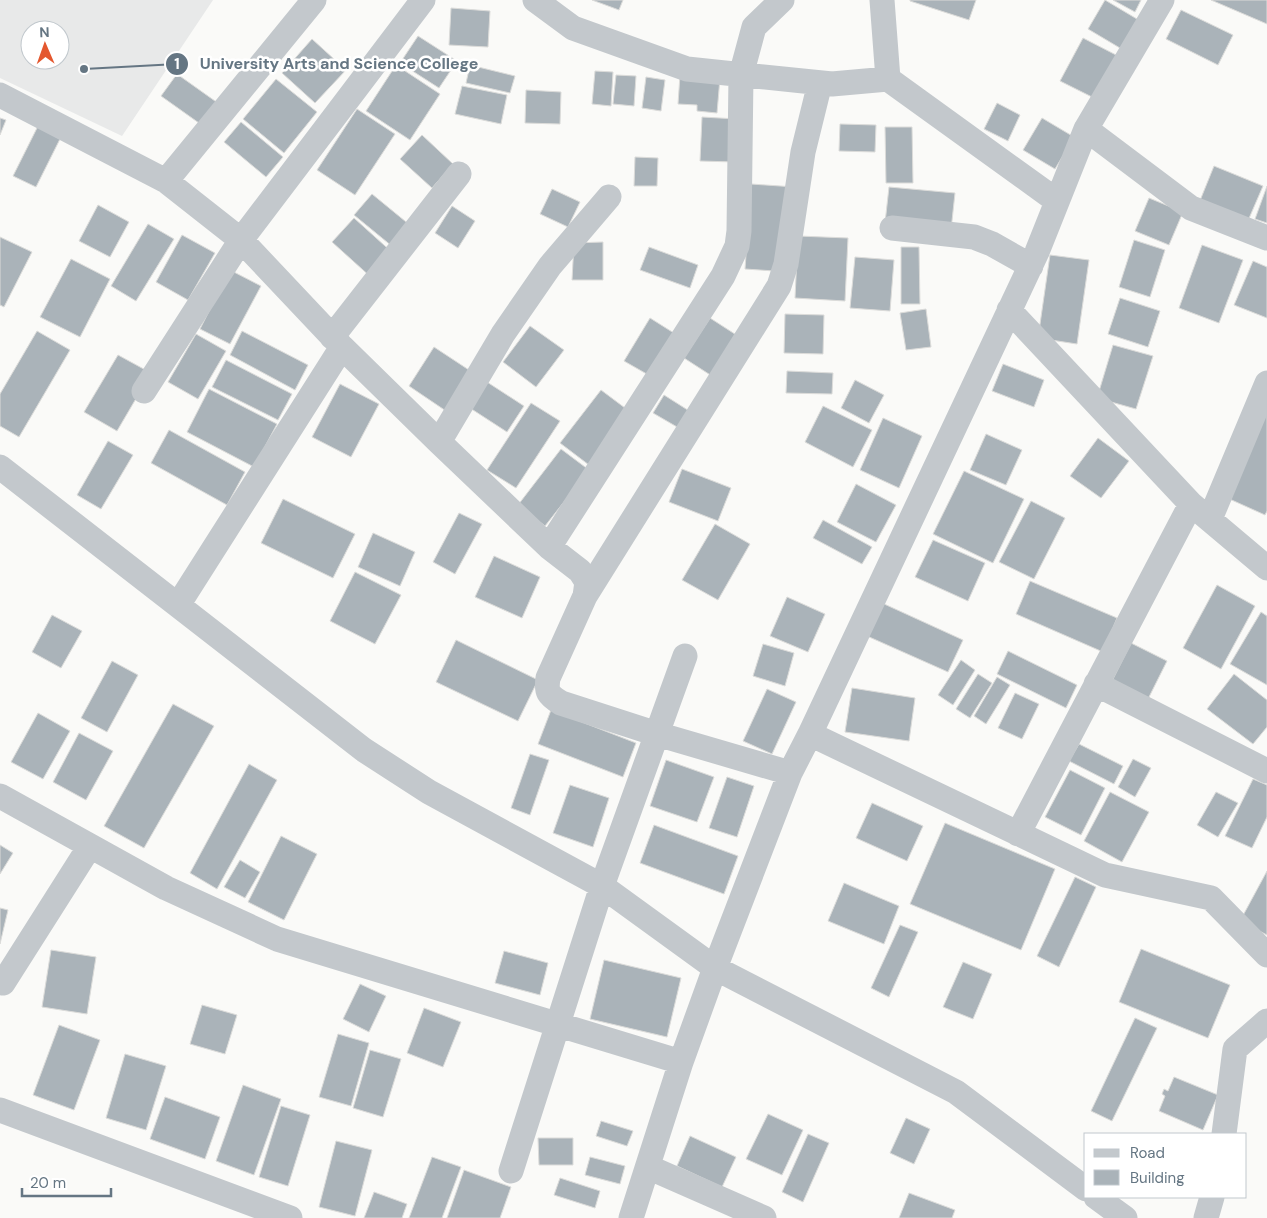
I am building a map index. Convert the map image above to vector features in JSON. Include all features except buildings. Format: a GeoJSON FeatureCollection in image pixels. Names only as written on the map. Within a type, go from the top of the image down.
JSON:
{"type":"FeatureCollection","features":[{"type":"Feature","properties":{"kind":"street"},"geometry":{"type":"LineString","coordinates":[[166,181],[314,0]]}},
{"type":"Feature","properties":{"kind":"street"},"geometry":{"type":"LineString","coordinates":[[144,391],[241,240],[423,0]]}},
{"type":"Feature","properties":{"kind":"street"},"geometry":{"type":"LineString","coordinates":[[536,0],[573,28],[687,69],[832,84],[888,79],[1057,200]]}},
{"type":"Feature","properties":{"kind":"street"},"geometry":{"type":"LineString","coordinates":[[549,546],[723,276],[737,246],[739,231],[741,75],[754,28],[782,0]]}},
{"type":"Feature","properties":{"kind":"street"},"geometry":{"type":"LineString","coordinates":[[882,0],[888,79]]}},
{"type":"Feature","properties":{"kind":"street"},"geometry":{"type":"LineString","coordinates":[[631,1218],[681,1062],[790,772],[810,734],[1031,266],[1086,129],[1162,0]]}},
{"type":"Feature","properties":{"kind":"street"},"geometry":{"type":"LineString","coordinates":[[790,772],[657,734],[560,703],[551,697],[546,688],[548,678],[585,596],[779,286],[786,264],[803,152],[820,83]]}},
{"type":"Feature","properties":{"kind":"street"},"geometry":{"type":"LineString","coordinates":[[0,95],[166,181],[241,240],[337,342],[439,442],[549,546],[580,571],[587,582],[585,596]]}},
{"type":"Feature","properties":{"kind":"street"},"geometry":{"type":"LineString","coordinates":[[1086,129],[1191,208],[1267,238]]}},
{"type":"Feature","properties":{"kind":"street"},"geometry":{"type":"LineString","coordinates":[[178,605],[337,342],[459,174]]}},
{"type":"Feature","properties":{"kind":"street"},"geometry":{"type":"LineString","coordinates":[[439,442],[503,334],[550,266],[610,197]]}},
{"type":"Feature","properties":{"kind":"street"},"geometry":{"type":"LineString","coordinates":[[892,228],[974,238],[992,244],[1031,266]]}},
{"type":"Feature","properties":{"kind":"street"},"geometry":{"type":"LineString","coordinates":[[1009,310],[1200,512],[1267,568]]}},
{"type":"Feature","properties":{"kind":"street"},"geometry":{"type":"LineString","coordinates":[[1018,834],[1096,684],[1200,512],[1267,383]]}},
{"type":"Feature","properties":{"kind":"street"},"geometry":{"type":"LineString","coordinates":[[0,467],[364,750],[430,792],[602,886],[715,968],[956,1092],[1084,1188]]}},
{"type":"Feature","properties":{"kind":"street"},"geometry":{"type":"LineString","coordinates":[[511,1171],[602,886],[685,656]]}},
{"type":"Feature","properties":{"kind":"street"},"geometry":{"type":"LineString","coordinates":[[1096,684],[1267,771]]}},
{"type":"Feature","properties":{"kind":"street"},"geometry":{"type":"LineString","coordinates":[[810,734],[1105,875],[1211,898],[1267,955]]}},
{"type":"Feature","properties":{"kind":"street"},"geometry":{"type":"LineString","coordinates":[[0,796],[166,888],[277,938],[681,1062]]}},
{"type":"Feature","properties":{"kind":"street"},"geometry":{"type":"LineString","coordinates":[[4,983],[90,846]]}},
{"type":"Feature","properties":{"kind":"street"},"geometry":{"type":"LineString","coordinates":[[1224,1133],[1235,1049],[1267,1021]]}},
{"type":"Feature","properties":{"kind":"street"},"geometry":{"type":"LineString","coordinates":[[0,1110],[290,1218]]}},
{"type":"Feature","properties":{"kind":"street"},"geometry":{"type":"LineString","coordinates":[[648,1167],[764,1218]]}},
{"type":"Feature","properties":{"kind":"street"},"geometry":{"type":"LineString","coordinates":[[1097,1198],[1125,1218]]}},
{"type":"Feature","properties":{"kind":"street"},"geometry":{"type":"LineString","coordinates":[[1206,1218],[1212,1198]]}},
{"type":"Feature","properties":{"kind":"shaded area"},"geometry":{"type":"Polygon","coordinates":[[[0,0],[213,0],[122,136],[0,78],[0,0]]]}},
{"type":"Feature","properties":{"kind":"place","name":"University Arts and Science College"},"geometry":{"type":"Point","coordinates":[84,69]}}]}
